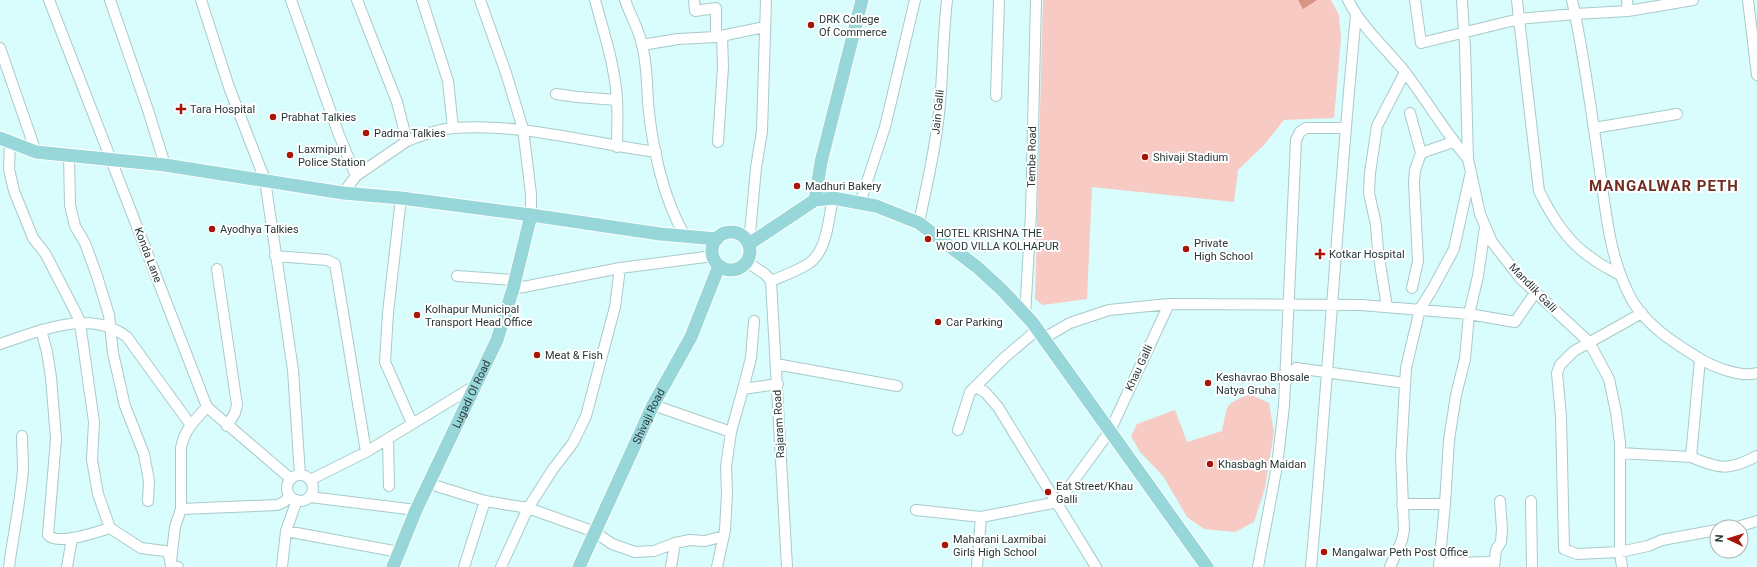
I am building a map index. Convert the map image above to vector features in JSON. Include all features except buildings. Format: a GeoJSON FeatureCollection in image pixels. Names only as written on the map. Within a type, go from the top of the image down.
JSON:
{"type":"FeatureCollection","features":[{"type":"Feature","properties":{"kind":"main road"},"geometry":{"type":"LineString","coordinates":[[815,200],[821,162],[862,0]]}},
{"type":"Feature","properties":{"kind":"main road"},"geometry":{"type":"LineString","coordinates":[[5,141],[36,152],[165,165],[342,193],[401,198],[660,234],[717,239]]}},
{"type":"Feature","properties":{"kind":"main road"},"geometry":{"type":"LineString","coordinates":[[749,244],[815,200],[832,198],[860,203],[893,212],[920,223],[977,268],[1001,289],[1025,314],[1041,334],[1207,567]]}},
{"type":"Feature","properties":{"kind":"main road","name":"Lugadi Ol Road"},"geometry":{"type":"LineString","coordinates":[[393,567],[416,510],[430,484],[496,340],[514,285],[531,215]]}},
{"type":"Feature","properties":{"kind":"main road"},"geometry":{"type":"LineString","coordinates":[[728,232],[735,232],[746,239],[750,250],[747,262],[737,270],[731,271],[716,261],[713,244],[717,239],[728,232]]}},
{"type":"Feature","properties":{"kind":"main road","name":"Shivaji Road"},"geometry":{"type":"LineString","coordinates":[[579,567],[654,405],[691,337],[716,261]]}},
{"type":"Feature","properties":{"kind":"street","name":"Konda Lane"},"geometry":{"type":"LineString","coordinates":[[49,0],[207,407],[227,426],[296,477]]}},
{"type":"Feature","properties":{"kind":"street"},"geometry":{"type":"LineString","coordinates":[[110,0],[151,118],[165,165]]}},
{"type":"Feature","properties":{"kind":"street"},"geometry":{"type":"LineString","coordinates":[[291,0],[339,135],[356,176]]}},
{"type":"Feature","properties":{"kind":"street"},"geometry":{"type":"LineString","coordinates":[[357,0],[397,102],[407,140]]}},
{"type":"Feature","properties":{"kind":"street"},"geometry":{"type":"LineString","coordinates":[[422,0],[448,81],[453,128]]}},
{"type":"Feature","properties":{"kind":"street"},"geometry":{"type":"LineString","coordinates":[[480,0],[506,73],[523,129],[531,194],[531,215]]}},
{"type":"Feature","properties":{"kind":"street"},"geometry":{"type":"LineString","coordinates":[[595,0],[608,49],[617,100],[617,147]]}},
{"type":"Feature","properties":{"kind":"street"},"geometry":{"type":"LineString","coordinates":[[625,0],[638,30],[642,45],[648,76],[650,120],[670,209],[685,236]]}},
{"type":"Feature","properties":{"kind":"street"},"geometry":{"type":"LineString","coordinates":[[694,0],[695,11],[716,8],[723,67],[718,142]]}},
{"type":"Feature","properties":{"kind":"street"},"geometry":{"type":"LineString","coordinates":[[749,244],[756,168],[762,131],[766,0]]}},
{"type":"Feature","properties":{"kind":"street"},"geometry":{"type":"LineString","coordinates":[[860,203],[885,127],[915,0]]}},
{"type":"Feature","properties":{"kind":"street","name":"Jain Galli"},"geometry":{"type":"LineString","coordinates":[[920,223],[936,137],[940,103],[947,0]]}},
{"type":"Feature","properties":{"kind":"street"},"geometry":{"type":"LineString","coordinates":[[996,96],[999,0]]}},
{"type":"Feature","properties":{"kind":"street","name":"Tembe Road"},"geometry":{"type":"LineString","coordinates":[[1025,314],[1030,213],[1036,0]]}},
{"type":"Feature","properties":{"kind":"street"},"geometry":{"type":"LineString","coordinates":[[1348,0],[1356,16],[1404,72],[1453,142],[1468,159]]}},
{"type":"Feature","properties":{"kind":"street"},"geometry":{"type":"LineString","coordinates":[[1415,0],[1421,43],[1464,31],[1519,20],[1575,14],[1628,11],[1657,3],[1693,0]]}},
{"type":"Feature","properties":{"kind":"street","name":"Mandlik Galli"},"geometry":{"type":"LineString","coordinates":[[1462,0],[1468,159],[1480,214],[1492,242],[1520,278],[1589,342],[1609,379],[1616,412],[1620,453],[1620,552],[1622,567]]}},
{"type":"Feature","properties":{"kind":"street"},"geometry":{"type":"LineString","coordinates":[[1517,0],[1539,191],[1551,215],[1566,236],[1592,259],[1620,275]]}},
{"type":"Feature","properties":{"kind":"street"},"geometry":{"type":"LineString","coordinates":[[1572,0],[1608,221],[1620,275],[1634,303],[1660,332],[1700,359],[1727,371],[1757,374]]}},
{"type":"Feature","properties":{"kind":"street"},"geometry":{"type":"LineString","coordinates":[[1627,0],[1628,11]]}},
{"type":"Feature","properties":{"kind":"street"},"geometry":{"type":"LineString","coordinates":[[1748,0],[1757,62],[1757,75]]}},
{"type":"Feature","properties":{"kind":"street"},"geometry":{"type":"LineString","coordinates":[[204,1],[230,88],[265,180],[293,370],[296,477],[288,488],[294,498],[286,530],[282,567]]}},
{"type":"Feature","properties":{"kind":"street"},"geometry":{"type":"LineString","coordinates":[[1310,567],[1327,373],[1345,128],[1356,16]]}},
{"type":"Feature","properties":{"kind":"street"},"geometry":{"type":"LineString","coordinates":[[642,45],[678,40],[719,37],[765,27]]}},
{"type":"Feature","properties":{"kind":"street"},"geometry":{"type":"LineString","coordinates":[[0,48],[36,152]]}},
{"type":"Feature","properties":{"kind":"street"},"geometry":{"type":"LineString","coordinates":[[1387,307],[1378,252],[1376,225],[1369,193],[1370,173],[1377,126],[1404,72]]}},
{"type":"Feature","properties":{"kind":"street"},"geometry":{"type":"LineString","coordinates":[[556,94],[617,100]]}},
{"type":"Feature","properties":{"kind":"street"},"geometry":{"type":"LineString","coordinates":[[1410,113],[1421,153],[1414,183],[1418,261],[1412,288]]}},
{"type":"Feature","properties":{"kind":"street"},"geometry":{"type":"LineString","coordinates":[[1594,128],[1677,114]]}},
{"type":"Feature","properties":{"kind":"street"},"geometry":{"type":"LineString","coordinates":[[342,193],[356,176],[407,140],[453,128],[523,129],[617,147],[656,152]]}},
{"type":"Feature","properties":{"kind":"street"},"geometry":{"type":"LineString","coordinates":[[1258,567],[1277,466],[1286,383],[1288,304],[1296,140],[1300,132],[1306,128],[1345,128]]}},
{"type":"Feature","properties":{"kind":"street"},"geometry":{"type":"LineString","coordinates":[[5,141],[14,191],[33,238],[46,252],[80,323],[94,422],[92,460],[98,494],[110,528],[141,548],[165,551],[169,555],[173,566]]}},
{"type":"Feature","properties":{"kind":"street"},"geometry":{"type":"LineString","coordinates":[[1421,153],[1453,142]]}},
{"type":"Feature","properties":{"kind":"street"},"geometry":{"type":"LineString","coordinates":[[69,156],[70,205],[75,226],[85,243],[97,276],[108,315],[111,328],[113,353],[125,406],[144,454],[149,481],[148,501]]}},
{"type":"Feature","properties":{"kind":"street"},"geometry":{"type":"LineString","coordinates":[[1390,567],[1402,540],[1404,530],[1401,457],[1406,368],[1420,309],[1454,248],[1471,172]]}},
{"type":"Feature","properties":{"kind":"street"},"geometry":{"type":"LineString","coordinates":[[401,198],[388,313],[385,362],[412,423]]}},
{"type":"Feature","properties":{"kind":"street"},"geometry":{"type":"LineString","coordinates":[[747,262],[765,274],[771,281],[809,264],[818,254],[824,240],[832,198]]}},
{"type":"Feature","properties":{"kind":"street"},"geometry":{"type":"LineString","coordinates":[[1485,226],[1478,276],[1469,314],[1465,359],[1456,395],[1449,440],[1439,565],[1494,564],[1496,550],[1501,542],[1502,529],[1500,501]]}},
{"type":"Feature","properties":{"kind":"street"},"geometry":{"type":"LineString","coordinates":[[275,256],[327,260],[335,264],[366,452]]}},
{"type":"Feature","properties":{"kind":"street"},"geometry":{"type":"LineString","coordinates":[[457,276],[514,285],[620,268],[716,261]]}},
{"type":"Feature","properties":{"kind":"street"},"geometry":{"type":"LineString","coordinates":[[502,567],[528,508],[553,469],[580,432],[586,416],[615,307],[620,268]]}},
{"type":"Feature","properties":{"kind":"street"},"geometry":{"type":"LineString","coordinates":[[217,269],[237,405],[235,413],[227,426]]}},
{"type":"Feature","properties":{"kind":"street","name":"Rajaram Road"},"geometry":{"type":"LineString","coordinates":[[771,281],[778,384],[787,567]]}},
{"type":"Feature","properties":{"kind":"street"},"geometry":{"type":"LineString","coordinates":[[958,430],[970,392],[1004,358],[1041,334],[1109,310],[1169,304],[1331,304],[1420,309],[1469,314],[1515,322],[1535,293]]}},
{"type":"Feature","properties":{"kind":"street","name":"Khau Galli"},"geometry":{"type":"LineString","coordinates":[[1058,502],[1110,431],[1169,304]]}},
{"type":"Feature","properties":{"kind":"street"},"geometry":{"type":"LineString","coordinates":[[1642,313],[1574,351],[1560,365],[1557,373],[1561,418],[1564,549],[1578,554],[1620,552],[1648,546],[1662,540],[1709,531]]}},
{"type":"Feature","properties":{"kind":"street"},"geometry":{"type":"LineString","coordinates":[[717,567],[724,536],[727,493],[726,467],[731,432],[751,358],[754,321]]}},
{"type":"Feature","properties":{"kind":"street"},"geometry":{"type":"LineString","coordinates":[[0,344],[52,326],[80,323],[94,324],[111,328],[127,337],[190,424]]}},
{"type":"Feature","properties":{"kind":"street"},"geometry":{"type":"LineString","coordinates":[[41,330],[47,352],[51,377],[56,439],[48,535],[51,538],[56,539],[72,538],[110,528]]}},
{"type":"Feature","properties":{"kind":"street"},"geometry":{"type":"LineString","coordinates":[[1691,456],[1700,359]]}},
{"type":"Feature","properties":{"kind":"street"},"geometry":{"type":"LineString","coordinates":[[776,364],[897,386]]}},
{"type":"Feature","properties":{"kind":"street"},"geometry":{"type":"LineString","coordinates":[[1286,383],[1296,368],[1405,383]]}},
{"type":"Feature","properties":{"kind":"street"},"geometry":{"type":"LineString","coordinates":[[743,389],[778,384]]}},
{"type":"Feature","properties":{"kind":"street"},"geometry":{"type":"LineString","coordinates":[[296,477],[310,480],[366,452],[476,385]]}},
{"type":"Feature","properties":{"kind":"street"},"geometry":{"type":"LineString","coordinates":[[975,387],[985,392],[998,406],[1058,502],[1096,567]]}},
{"type":"Feature","properties":{"kind":"street"},"geometry":{"type":"LineString","coordinates":[[654,405],[731,432]]}},
{"type":"Feature","properties":{"kind":"street"},"geometry":{"type":"LineString","coordinates":[[173,566],[175,528],[181,509],[181,448],[185,433],[190,424],[207,407]]}},
{"type":"Feature","properties":{"kind":"street"},"geometry":{"type":"LineString","coordinates":[[9,567],[22,481],[22,436]]}},
{"type":"Feature","properties":{"kind":"street"},"geometry":{"type":"LineString","coordinates":[[388,439],[389,486]]}},
{"type":"Feature","properties":{"kind":"street"},"geometry":{"type":"LineString","coordinates":[[1620,453],[1691,456],[1718,466],[1728,467],[1736,466],[1757,456]]}},
{"type":"Feature","properties":{"kind":"street"},"geometry":{"type":"LineString","coordinates":[[310,480],[313,489],[310,497]]}},
{"type":"Feature","properties":{"kind":"street"},"geometry":{"type":"LineString","coordinates":[[430,484],[485,501],[528,508],[595,532],[612,544],[635,552],[654,551],[675,543],[690,540],[705,541],[724,536]]}},
{"type":"Feature","properties":{"kind":"street"},"geometry":{"type":"LineString","coordinates":[[181,509],[277,505],[294,498],[302,500],[310,497],[416,510]]}},
{"type":"Feature","properties":{"kind":"street"},"geometry":{"type":"LineString","coordinates":[[464,567],[485,501]]}},
{"type":"Feature","properties":{"kind":"street"},"geometry":{"type":"LineString","coordinates":[[1531,501],[1532,567]]}},
{"type":"Feature","properties":{"kind":"street"},"geometry":{"type":"LineString","coordinates":[[916,510],[981,517],[1058,502]]}},
{"type":"Feature","properties":{"kind":"street"},"geometry":{"type":"LineString","coordinates":[[1402,504],[1445,504]]}},
{"type":"Feature","properties":{"kind":"street"},"geometry":{"type":"LineString","coordinates":[[977,567],[981,517]]}},
{"type":"Feature","properties":{"kind":"street"},"geometry":{"type":"LineString","coordinates":[[286,530],[399,552]]}},
{"type":"Feature","properties":{"kind":"street"},"geometry":{"type":"LineString","coordinates":[[67,567],[72,538]]}},
{"type":"Feature","properties":{"kind":"street"},"geometry":{"type":"LineString","coordinates":[[671,567],[675,543]]}},
{"type":"Feature","properties":{"kind":"shaded area","name":"Shivaji Stadium"},"geometry":{"type":"Polygon","coordinates":[[[1043,0],[1331,0],[1339,15],[1341,39],[1334,118],[1284,120],[1264,145],[1238,170],[1234,202],[1092,187],[1087,299],[1043,305],[1035,299],[1043,0]]]}},
{"type":"Feature","properties":{"kind":"shaded area"},"geometry":{"type":"Polygon","coordinates":[[[1298,0],[1317,0],[1303,9],[1298,0]]]}},
{"type":"Feature","properties":{"kind":"shaded area","name":"Khasbagh Maidan"},"geometry":{"type":"Polygon","coordinates":[[[1250,394],[1269,403],[1274,432],[1265,488],[1254,522],[1235,532],[1204,529],[1187,517],[1163,476],[1140,452],[1131,436],[1137,424],[1175,410],[1187,442],[1222,431],[1228,406],[1250,394]]]}},
{"type":"Feature","properties":{"kind":"place","name":"DRK College Of Commerce"},"geometry":{"type":"Point","coordinates":[811,25]}},
{"type":"Feature","properties":{"kind":"place","name":"Tara Hospital"},"geometry":{"type":"Point","coordinates":[181,109]}},
{"type":"Feature","properties":{"kind":"place","name":"Prabhat Talkies"},"geometry":{"type":"Point","coordinates":[273,117]}},
{"type":"Feature","properties":{"kind":"place","name":"Padma Talkies"},"geometry":{"type":"Point","coordinates":[366,133]}},
{"type":"Feature","properties":{"kind":"place","name":"Laxmipuri Police Station"},"geometry":{"type":"Point","coordinates":[290,155]}},
{"type":"Feature","properties":{"kind":"place","name":"Shivaji Stadium"},"geometry":{"type":"Point","coordinates":[1145,157]}},
{"type":"Feature","properties":{"kind":"place","name":"Madhuri Bakery"},"geometry":{"type":"Point","coordinates":[797,186]}},
{"type":"Feature","properties":{"kind":"place","name":"Ayodhya Talkies"},"geometry":{"type":"Point","coordinates":[212,229]}},
{"type":"Feature","properties":{"kind":"place","name":"HOTEL KRISHNA THE WOOD VILLA KOLHAPUR"},"geometry":{"type":"Point","coordinates":[928,239]}},
{"type":"Feature","properties":{"kind":"place","name":"Private High School"},"geometry":{"type":"Point","coordinates":[1186,249]}},
{"type":"Feature","properties":{"kind":"place","name":"Kotkar Hospital"},"geometry":{"type":"Point","coordinates":[1320,254]}},
{"type":"Feature","properties":{"kind":"place","name":"Kolhapur Municipal Transport Head Office"},"geometry":{"type":"Point","coordinates":[417,315]}},
{"type":"Feature","properties":{"kind":"place","name":"Car Parking"},"geometry":{"type":"Point","coordinates":[938,322]}},
{"type":"Feature","properties":{"kind":"place","name":"Meat & Fish"},"geometry":{"type":"Point","coordinates":[537,355]}},
{"type":"Feature","properties":{"kind":"place","name":"Keshavrao Bhosale Natya Gruha"},"geometry":{"type":"Point","coordinates":[1208,383]}},
{"type":"Feature","properties":{"kind":"place","name":"Khasbagh Maidan"},"geometry":{"type":"Point","coordinates":[1210,464]}},
{"type":"Feature","properties":{"kind":"place","name":"Eat Street/Khau Galli"},"geometry":{"type":"Point","coordinates":[1048,492]}},
{"type":"Feature","properties":{"kind":"place","name":"Maharani Laxmibai Girls High School"},"geometry":{"type":"Point","coordinates":[945,545]}},
{"type":"Feature","properties":{"kind":"place","name":"Mangalwar Peth Post Office"},"geometry":{"type":"Point","coordinates":[1324,552]}},
{"type":"Feature","properties":{"kind":"district","name":"MANGALWAR PETH"},"geometry":{"type":"Point","coordinates":[1664,186]}}]}
